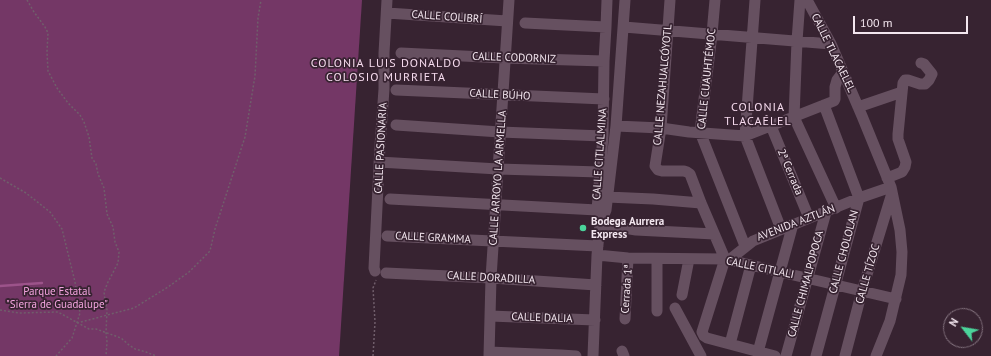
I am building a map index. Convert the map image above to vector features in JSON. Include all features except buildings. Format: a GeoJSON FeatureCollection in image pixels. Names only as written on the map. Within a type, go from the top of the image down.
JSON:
{"type":"FeatureCollection","features":[{"type":"Feature","properties":{"kind":"street","name":"CALLE PASIONARIA"},"geometry":{"type":"LineString","coordinates":[[379,275],[374,268],[384,89],[384,53],[387,0]]}},
{"type":"Feature","properties":{"kind":"street","name":"CALLE ARROYO LA ARMELLA"},"geometry":{"type":"LineString","coordinates":[[489,354],[508,0]]}},
{"type":"Feature","properties":{"kind":"street","name":"CALLE CITLALMINA"},"geometry":{"type":"LineString","coordinates":[[593,356],[597,250],[600,224],[597,216],[597,210],[603,136],[604,61],[607,0]]}},
{"type":"Feature","properties":{"kind":"street"},"geometry":{"type":"LineString","coordinates":[[625,0],[616,126],[606,210],[600,224],[636,230],[714,234]]}},
{"type":"Feature","properties":{"kind":"street","name":"CALLE NEZAHUALCÓYOTL"},"geometry":{"type":"LineString","coordinates":[[670,0],[661,128],[655,166],[658,170],[666,172],[688,172],[701,203]]}},
{"type":"Feature","properties":{"kind":"street","name":"CALLE CUAUHTÉMOC"},"geometry":{"type":"LineString","coordinates":[[715,0],[700,132],[745,246]]}},
{"type":"Feature","properties":{"kind":"street"},"geometry":{"type":"LineString","coordinates":[[755,0],[745,136],[781,229]]}},
{"type":"Feature","properties":{"kind":"street"},"geometry":{"type":"LineString","coordinates":[[800,0],[794,117],[831,210]]}},
{"type":"Feature","properties":{"kind":"street","name":"CALLE TLACAELEL"},"geometry":{"type":"LineString","coordinates":[[807,0],[831,44],[858,106],[890,186],[900,230],[902,252],[901,275],[890,321],[876,356]]}},
{"type":"Feature","properties":{"kind":"street","name":"CALLE COLIBRÍ"},"geometry":{"type":"LineString","coordinates":[[387,13],[507,21]]}},
{"type":"Feature","properties":{"kind":"street"},"geometry":{"type":"LineString","coordinates":[[525,23],[606,27]]}},
{"type":"Feature","properties":{"kind":"street"},"geometry":{"type":"LineString","coordinates":[[624,27],[831,44]]}},
{"type":"Feature","properties":{"kind":"street","name":"CALLE CODORNIZ"},"geometry":{"type":"LineString","coordinates":[[400,53],[604,61]]}},
{"type":"Feature","properties":{"kind":"street"},"geometry":{"type":"LineString","coordinates":[[902,92],[903,83],[905,80],[925,84],[929,80],[932,74],[924,64],[921,63]]}},
{"type":"Feature","properties":{"kind":"street"},"geometry":{"type":"LineString","coordinates":[[616,126],[661,128],[745,136],[834,101],[834,87],[836,80],[843,72]]}},
{"type":"Feature","properties":{"kind":"street","name":"CALLE BÚHO"},"geometry":{"type":"LineString","coordinates":[[396,90],[604,99]]}},
{"type":"Feature","properties":{"kind":"street","name":"CALLE TLACAELEL"},"geometry":{"type":"LineString","coordinates":[[858,106],[902,92]]}},
{"type":"Feature","properties":{"kind":"street","name":"AVENIDA AZTLÁN"},"geometry":{"type":"LineString","coordinates":[[727,260],[752,240],[890,186],[902,172],[906,162],[898,140],[902,92]]}},
{"type":"Feature","properties":{"kind":"street","name":"CALLE CHOLOLAN"},"geometry":{"type":"LineString","coordinates":[[816,356],[859,198],[824,105]]}},
{"type":"Feature","properties":{"kind":"street"},"geometry":{"type":"LineString","coordinates":[[396,125],[500,132],[603,136]]}},
{"type":"Feature","properties":{"kind":"street","name":"2ª Cerrada"},"geometry":{"type":"LineString","coordinates":[[771,126],[810,218]]}},
{"type":"Feature","properties":{"kind":"street"},"geometry":{"type":"LineString","coordinates":[[379,162],[498,169],[600,172]]}},
{"type":"Feature","properties":{"kind":"street","name":"CALLE TÍZOC"},"geometry":{"type":"LineString","coordinates":[[845,356],[890,186]]}},
{"type":"Feature","properties":{"kind":"street"},"geometry":{"type":"LineString","coordinates":[[607,197],[701,203],[727,260],[702,332],[707,338],[775,356]]}},
{"type":"Feature","properties":{"kind":"street"},"geometry":{"type":"LineString","coordinates":[[390,199],[597,210]]}},
{"type":"Feature","properties":{"kind":"street","name":"CALLE CHIMALPOPOCA"},"geometry":{"type":"LineString","coordinates":[[786,356],[808,278],[831,210]]}},
{"type":"Feature","properties":{"kind":"street"},"geometry":{"type":"LineString","coordinates":[[758,352],[793,224]]}},
{"type":"Feature","properties":{"kind":"street","name":"CALLE GRAMMA"},"geometry":{"type":"LineString","coordinates":[[388,236],[494,241],[597,250]]}},
{"type":"Feature","properties":{"kind":"street","name":"CALLE CITLALI"},"geometry":{"type":"LineString","coordinates":[[597,250],[628,258],[727,260],[896,299]]}},
{"type":"Feature","properties":{"kind":"street","name":"Cerrada 1ª"},"geometry":{"type":"LineString","coordinates":[[625,319],[628,258]]}},
{"type":"Feature","properties":{"kind":"street"},"geometry":{"type":"LineString","coordinates":[[657,259],[657,311]]}},
{"type":"Feature","properties":{"kind":"street"},"geometry":{"type":"LineString","coordinates":[[682,295],[689,260]]}},
{"type":"Feature","properties":{"kind":"street"},"geometry":{"type":"LineString","coordinates":[[730,344],[751,265]]}},
{"type":"Feature","properties":{"kind":"street","name":"CALLE DORADILLA"},"geometry":{"type":"LineString","coordinates":[[379,275],[492,278],[596,285]]}},
{"type":"Feature","properties":{"kind":"street"},"geometry":{"type":"LineString","coordinates":[[675,308],[702,356]]}},
{"type":"Feature","properties":{"kind":"street","name":"CALLE DALIA"},"geometry":{"type":"LineString","coordinates":[[490,316],[595,320]]}},
{"type":"Feature","properties":{"kind":"street"},"geometry":{"type":"LineString","coordinates":[[489,354],[576,356]]}},
{"type":"Feature","properties":{"kind":"path"},"geometry":{"type":"LineString","coordinates":[[27,0],[48,34],[48,71],[57,88],[80,115],[88,137],[92,158],[96,164],[98,174],[104,188],[106,214],[113,227],[115,242],[119,252],[118,263],[104,292],[104,300],[107,310],[106,356]]}},
{"type":"Feature","properties":{"kind":"path"},"geometry":{"type":"LineString","coordinates":[[77,323],[134,308],[189,272],[210,251],[215,229],[245,137],[255,76],[258,18],[261,0]]}},
{"type":"Feature","properties":{"kind":"path"},"geometry":{"type":"LineString","coordinates":[[0,178],[26,193],[50,212],[62,229],[75,282],[80,313],[72,338],[56,356]]}},
{"type":"Feature","properties":{"kind":"path"},"geometry":{"type":"LineString","coordinates":[[373,356],[375,322],[373,288],[379,275]]}},
{"type":"Feature","properties":{"kind":"path"},"geometry":{"type":"LineString","coordinates":[[0,310],[19,313],[58,312],[89,329],[96,329],[121,338],[129,346],[156,356]]}},
{"type":"Feature","properties":{"kind":"green space","name":"Parque Estatal \"Sierra de Guadalupe\""},"geometry":{"type":"Polygon","coordinates":[[[0,0],[362,0],[339,356],[0,356],[0,0]]]}},
{"type":"Feature","properties":{"kind":"waterway"},"geometry":{"type":"LineString","coordinates":[[0,286],[42,283]]}},
{"type":"Feature","properties":{"kind":"place","name":"Bodega Aurrera Express"},"geometry":{"type":"Point","coordinates":[583,228]}},
{"type":"Feature","properties":{"kind":"district","name":"COLONIA LUIS DONALDO COLOSIO MURRIETA"},"geometry":{"type":"Point","coordinates":[386,71]}},
{"type":"Feature","properties":{"kind":"district","name":"COLONIA TLACAÉLEL"},"geometry":{"type":"Point","coordinates":[758,115]}}]}
